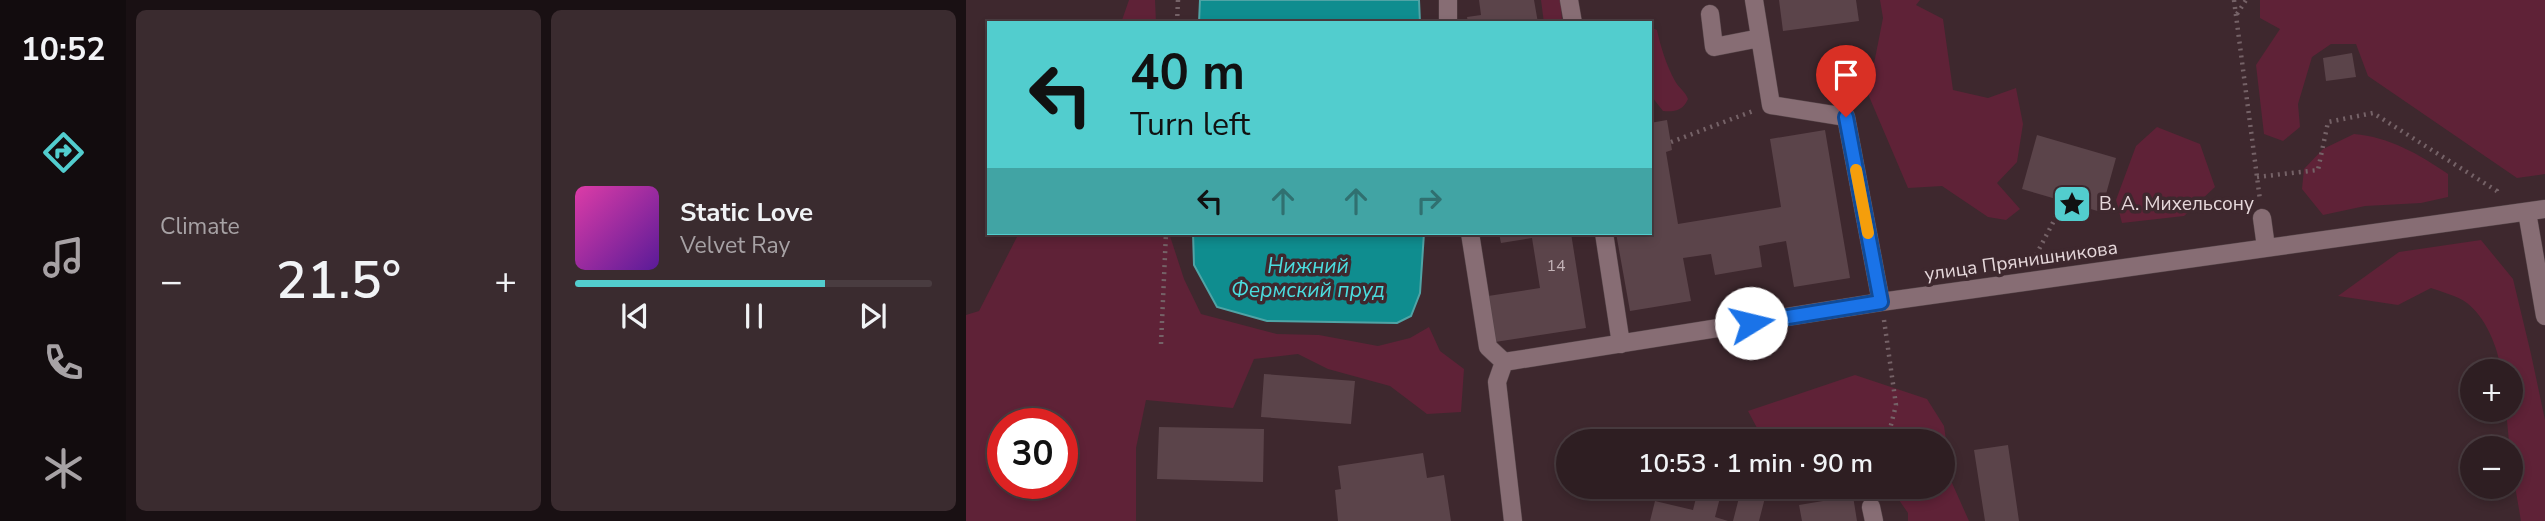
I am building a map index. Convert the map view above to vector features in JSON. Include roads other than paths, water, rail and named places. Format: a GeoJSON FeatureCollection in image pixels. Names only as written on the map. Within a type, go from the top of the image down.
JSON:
{"type":"FeatureCollection","features":[{"type":"Feature","properties":{"kind":"street"},"geometry":{"type":"LineString","coordinates":[[1448,0],[1448,21]]}},
{"type":"Feature","properties":{"kind":"street"},"geometry":{"type":"LineString","coordinates":[[1569,0],[1573,21]]}},
{"type":"Feature","properties":{"kind":"street"},"geometry":{"type":"LineString","coordinates":[[1754,0],[1770,105],[1846,117],[1881,302]]}},
{"type":"Feature","properties":{"kind":"street"},"geometry":{"type":"LineString","coordinates":[[1710,14],[1714,47],[1760,38]]}},
{"type":"Feature","properties":{"kind":"street","name":"улица Прянишникова"},"geometry":{"type":"LineString","coordinates":[[1504,362],[1881,302],[2545,209]]}},
{"type":"Feature","properties":{"kind":"street"},"geometry":{"type":"LineString","coordinates":[[2527,212],[2545,316]]}},
{"type":"Feature","properties":{"kind":"street"},"geometry":{"type":"LineString","coordinates":[[2262,218],[2266,247]]}},
{"type":"Feature","properties":{"kind":"street"},"geometry":{"type":"LineString","coordinates":[[1470,235],[1488,347],[1504,362],[1497,382],[1513,521]]}},
{"type":"Feature","properties":{"kind":"street"},"geometry":{"type":"LineString","coordinates":[[1604,235],[1621,344]]}},
{"type":"Feature","properties":{"kind":"water"},"geometry":{"type":"Polygon","coordinates":[[[1200,0],[1419,0],[1420,21],[1199,21],[1200,0]]]}},
{"type":"Feature","properties":{"kind":"water","name":"Нижний Фермский пруд"},"geometry":{"type":"Polygon","coordinates":[[[1193,235],[1424,235],[1420,293],[1411,316],[1397,323],[1267,321],[1217,307],[1194,265],[1193,235]]]}},
{"type":"Feature","properties":{"kind":"place","name":"В. А. Михельсону"},"geometry":{"type":"Point","coordinates":[2072,204]}}]}
